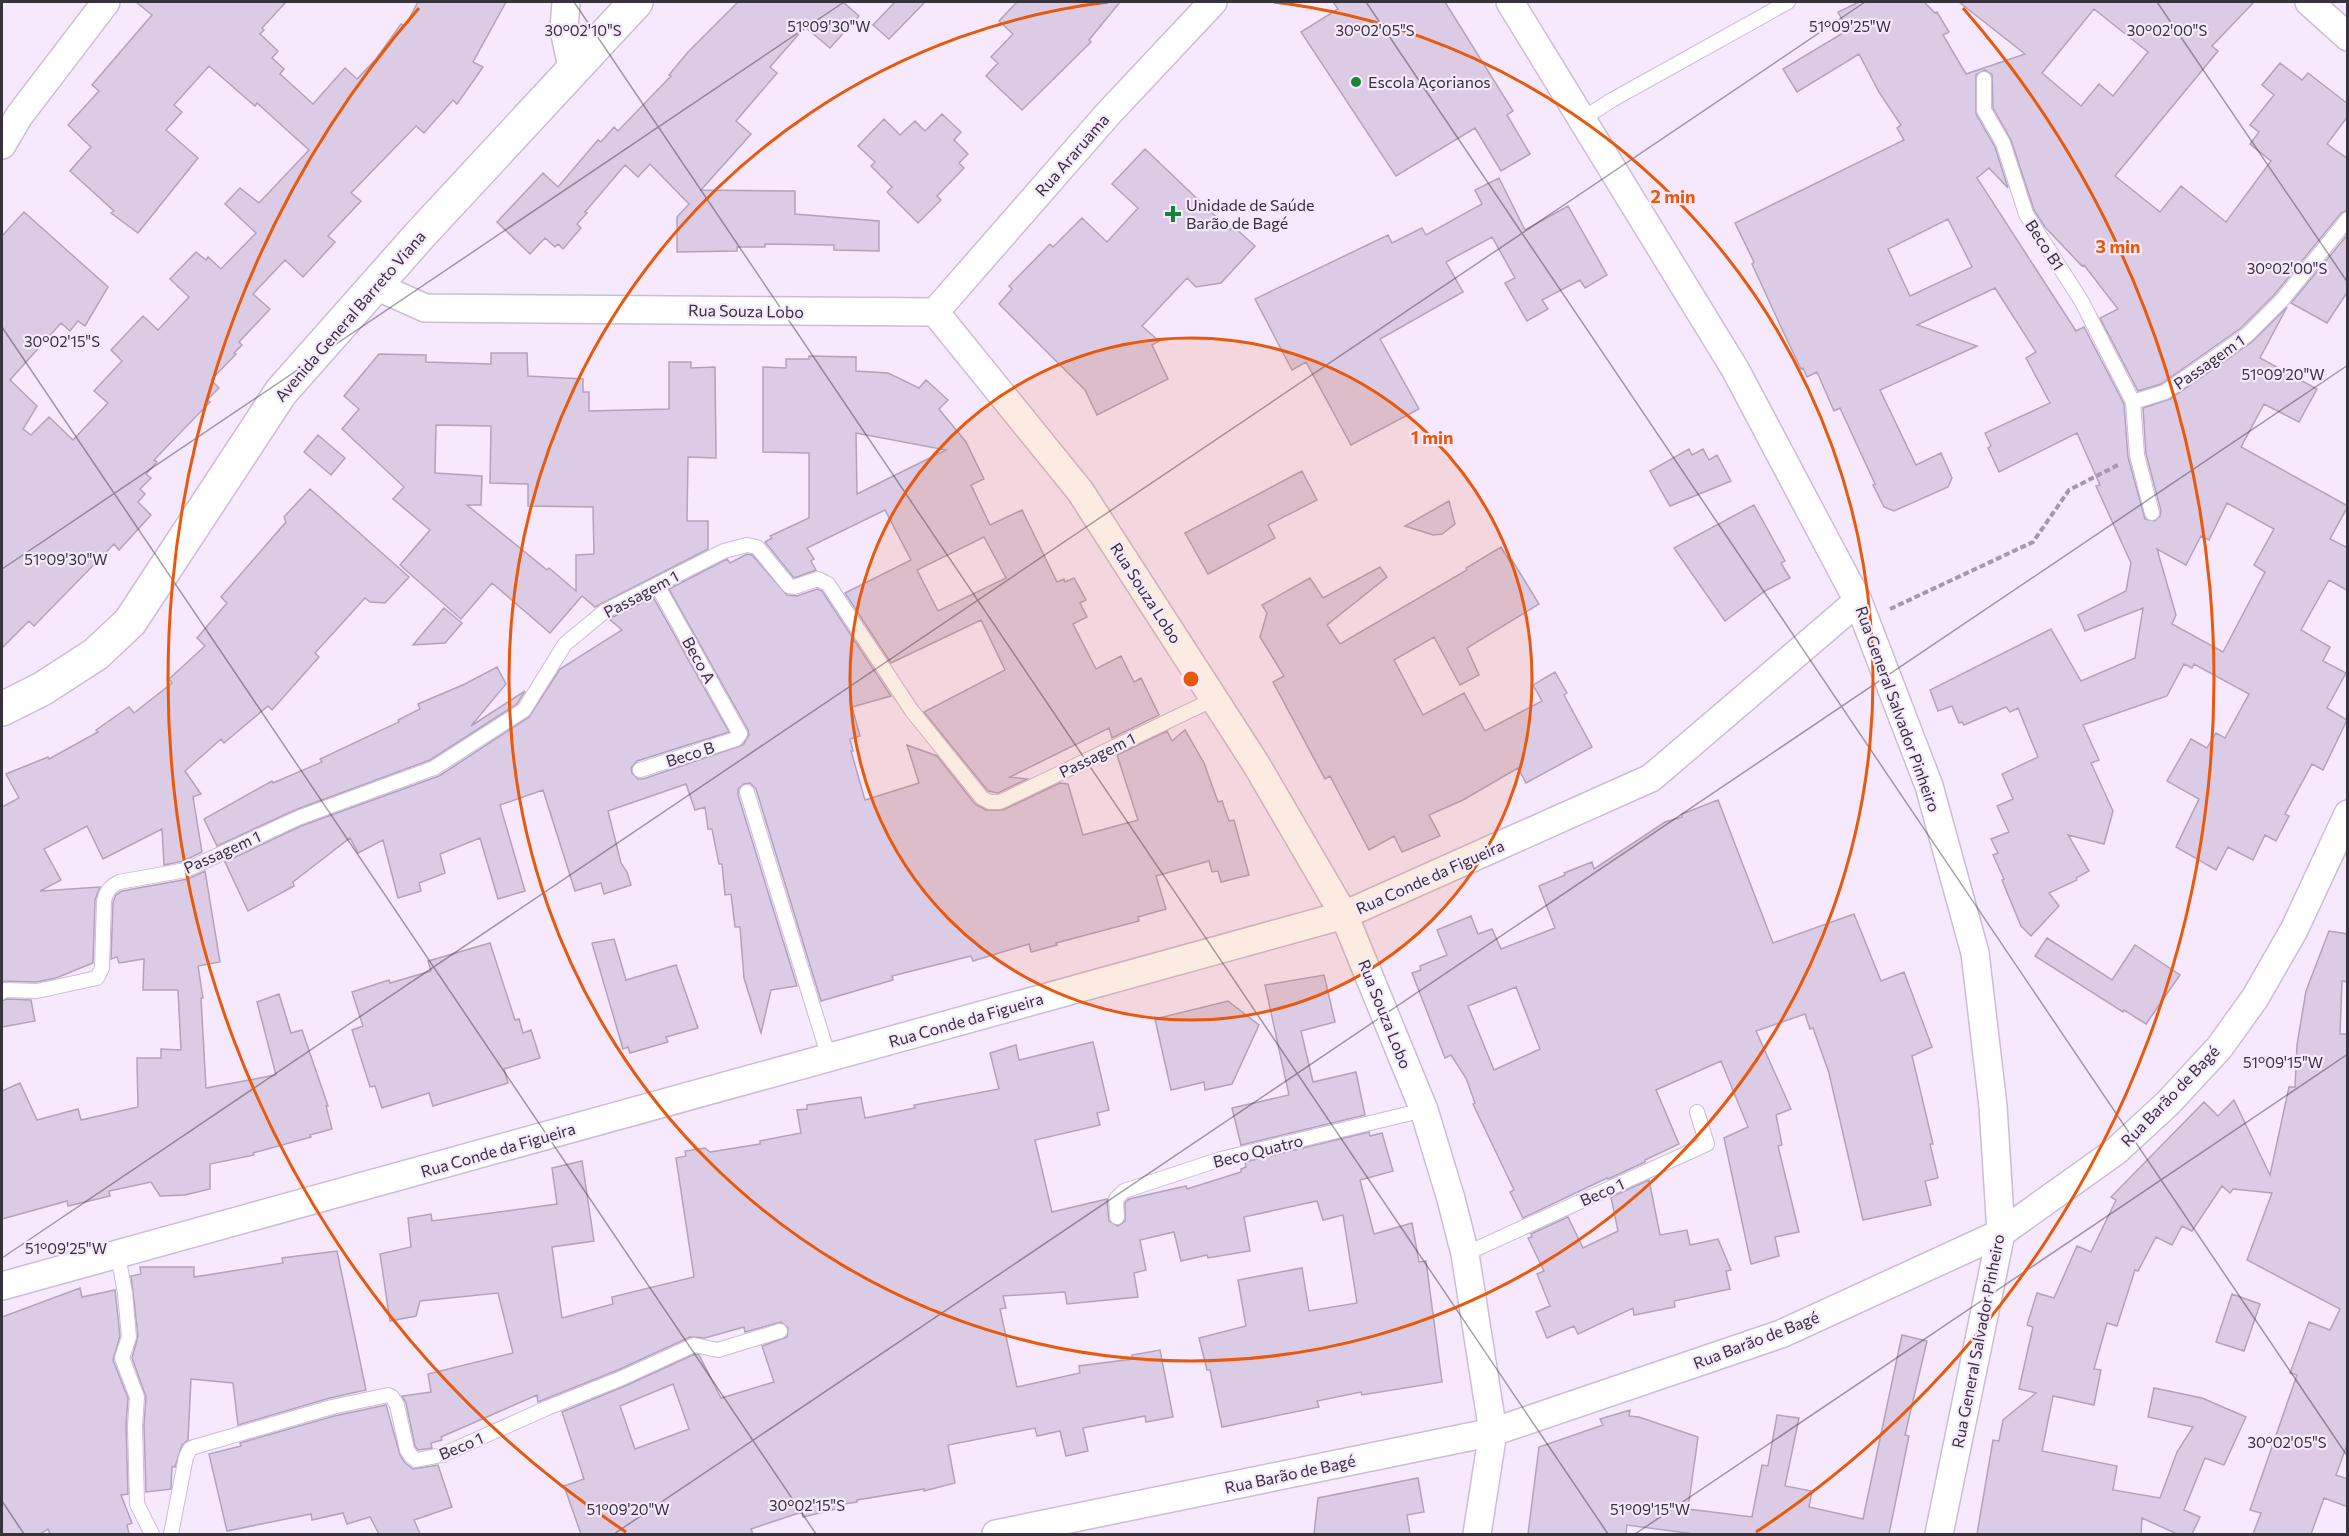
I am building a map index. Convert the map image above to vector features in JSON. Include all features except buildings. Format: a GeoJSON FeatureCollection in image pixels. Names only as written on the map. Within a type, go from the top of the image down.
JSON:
{"type":"FeatureCollection","features":[{"type":"Feature","properties":{"kind":"street"},"geometry":{"type":"LineString","coordinates":[[2,145],[19,116],[106,2]]}},
{"type":"Feature","properties":{"kind":"street"},"geometry":{"type":"LineString","coordinates":[[566,2],[564,30],[573,72]]}},
{"type":"Feature","properties":{"kind":"street","name":"Avenida General Barreto Viana"},"geometry":{"type":"LineString","coordinates":[[2,709],[42,689],[96,654],[130,622],[281,392],[419,236],[636,2]]}},
{"type":"Feature","properties":{"kind":"street","name":"Rua Araruama"},"geometry":{"type":"LineString","coordinates":[[935,312],[1107,115],[1213,2]]}},
{"type":"Feature","properties":{"kind":"street","name":"Rua General Salvador Pinheiro"},"geometry":{"type":"LineString","coordinates":[[1510,2],[1735,369],[1862,611],[1929,786],[1975,953],[1993,1106],[2001,1233],[1939,1534]]}},
{"type":"Feature","properties":{"kind":"street"},"geometry":{"type":"LineString","coordinates":[[2309,2],[2348,37]]}},
{"type":"Feature","properties":{"kind":"street","name":"Rua Souza Lobo"},"geometry":{"type":"LineString","coordinates":[[376,286],[425,308],[935,312],[1080,491],[1256,764],[1344,915],[1424,1110],[1465,1254],[1493,1432],[1477,1534]]}},
{"type":"Feature","properties":{"kind":"street","name":"Rua Conde da Figueira"},"geometry":{"type":"LineString","coordinates":[[2,1286],[1344,915],[1651,778],[1862,611]]}},
{"type":"Feature","properties":{"kind":"street","name":"Rua Barão de Bagé"},"geometry":{"type":"LineString","coordinates":[[996,1534],[1493,1432],[1780,1334],[2001,1233],[2116,1152],[2168,1103],[2219,1048],[2255,998],[2294,930],[2348,814]]}},
{"type":"Feature","properties":{"kind":"lane"},"geometry":{"type":"LineString","coordinates":[[1582,119],[1788,2]]}},
{"type":"Feature","properties":{"kind":"lane","name":"Beco B1"},"geometry":{"type":"LineString","coordinates":[[1984,79],[1984,110],[2002,142],[2026,214],[2082,302],[2133,402]]}},
{"type":"Feature","properties":{"kind":"lane","name":"Passagem 1"},"geometry":{"type":"LineString","coordinates":[[2133,402],[2165,392],[2247,335],[2282,300],[2348,219]]}},
{"type":"Feature","properties":{"kind":"lane"},"geometry":{"type":"LineString","coordinates":[[2133,402],[2137,455],[2152,513]]}},
{"type":"Feature","properties":{"kind":"lane","name":"Passagem 1"},"geometry":{"type":"LineString","coordinates":[[2,992],[4,990],[37,991],[97,978],[102,968],[105,894],[111,887],[119,882],[186,870],[297,818],[434,768],[524,710],[565,644],[605,611],[724,551],[747,545],[761,550],[789,586],[794,587],[818,579],[824,580],[912,711],[982,798],[990,802],[1000,802],[1214,699]]}},
{"type":"Feature","properties":{"kind":"lane","name":"Beco A"},"geometry":{"type":"LineString","coordinates":[[657,585],[740,736]]}},
{"type":"Feature","properties":{"kind":"lane","name":"Beco B"},"geometry":{"type":"LineString","coordinates":[[640,770],[740,736]]}},
{"type":"Feature","properties":{"kind":"lane"},"geometry":{"type":"LineString","coordinates":[[747,792],[829,1058]]}},
{"type":"Feature","properties":{"kind":"lane","name":"Beco Quatro"},"geometry":{"type":"LineString","coordinates":[[1118,1217],[1116,1199],[1124,1191],[1221,1159],[1424,1110]]}},
{"type":"Feature","properties":{"kind":"lane","name":"Beco 1"},"geometry":{"type":"LineString","coordinates":[[1465,1254],[1707,1144],[1697,1112]]}},
{"type":"Feature","properties":{"kind":"lane"},"geometry":{"type":"LineString","coordinates":[[118,1255],[125,1293],[129,1337],[122,1358],[137,1397],[135,1425],[137,1504],[152,1534]]}},
{"type":"Feature","properties":{"kind":"lane","name":"Beco 1"},"geometry":{"type":"LineString","coordinates":[[171,1534],[186,1457],[190,1449],[194,1447],[332,1407],[388,1395],[392,1396],[397,1405],[407,1450],[416,1460],[423,1460],[442,1455],[694,1345],[718,1350],[780,1330]]}},
{"type":"Feature","properties":{"kind":"path"},"geometry":{"type":"LineString","coordinates":[[1862,611],[2032,542],[2069,490],[2137,455]]}},
{"type":"Feature","properties":{"kind":"place","name":"Escola Açorianos"},"geometry":{"type":"Point","coordinates":[1356,82]}},
{"type":"Feature","properties":{"kind":"place","name":"Unidade de Saúde Barão de Bagé"},"geometry":{"type":"Point","coordinates":[1173,214]}}]}
